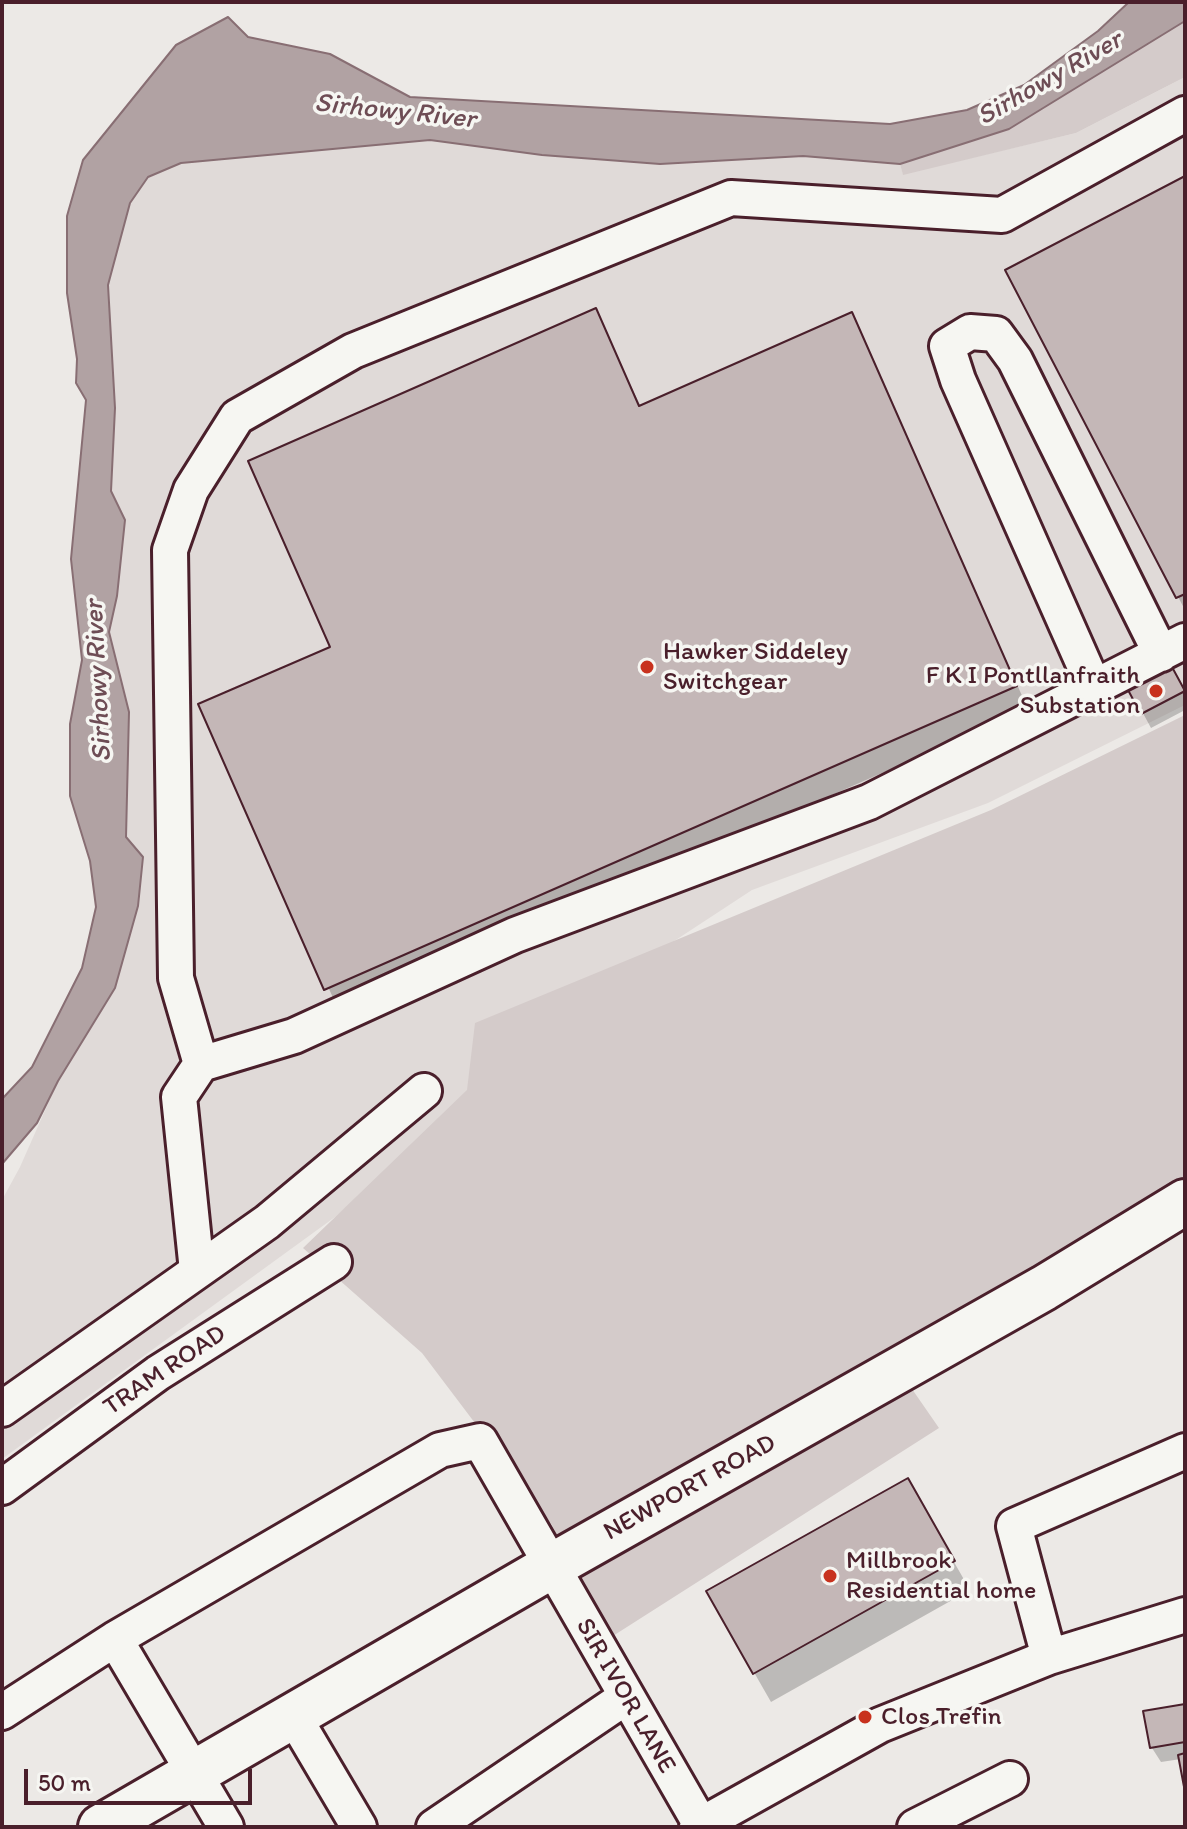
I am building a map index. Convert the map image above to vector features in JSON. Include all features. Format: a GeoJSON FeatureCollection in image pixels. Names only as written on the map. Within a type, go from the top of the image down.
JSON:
{"type":"FeatureCollection","features":[{"type":"Feature","properties":{"kind":"main road","name":"NEWPORT ROAD"},"geometry":{"type":"LineString","coordinates":[[101,1827],[550,1567],[1044,1288],[1185,1202]]}},
{"type":"Feature","properties":{"kind":"street"},"geometry":{"type":"LineString","coordinates":[[201,1064],[176,978],[170,550],[191,490],[237,417],[353,351],[731,198],[1002,215],[1185,114]]}},
{"type":"Feature","properties":{"kind":"street"},"geometry":{"type":"LineString","coordinates":[[197,1271],[179,1097],[201,1064],[294,1036],[515,935],[869,802],[1173,648],[1015,360],[996,334],[970,332],[947,346],[958,380],[1094,687]]}},
{"type":"Feature","properties":{"kind":"street"},"geometry":{"type":"LineString","coordinates":[[2,1409],[267,1222],[424,1091]]}},
{"type":"Feature","properties":{"kind":"street","name":"TRAM ROAD"},"geometry":{"type":"LineString","coordinates":[[2,1487],[158,1373],[334,1262]]}},
{"type":"Feature","properties":{"kind":"street","name":"SIR IVOR LANE"},"geometry":{"type":"LineString","coordinates":[[115,1639],[440,1450],[480,1441],[699,1826]]}},
{"type":"Feature","properties":{"kind":"street"},"geometry":{"type":"LineString","coordinates":[[1049,1657],[1014,1526],[1185,1451]]}},
{"type":"Feature","properties":{"kind":"street"},"geometry":{"type":"LineString","coordinates":[[699,1826],[742,1816],[880,1725],[1049,1657],[1185,1615]]}},
{"type":"Feature","properties":{"kind":"street"},"geometry":{"type":"LineString","coordinates":[[2,1712],[115,1639],[226,1827]]}},
{"type":"Feature","properties":{"kind":"street"},"geometry":{"type":"LineString","coordinates":[[434,1827],[626,1697]]}},
{"type":"Feature","properties":{"kind":"street"},"geometry":{"type":"LineString","coordinates":[[294,1717],[359,1827]]}},
{"type":"Feature","properties":{"kind":"street"},"geometry":{"type":"LineString","coordinates":[[915,1827],[1010,1779]]}},
{"type":"Feature","properties":{"kind":"shaded area"},"geometry":{"type":"Polygon","coordinates":[[[1185,21],[1185,77],[1076,133],[903,175],[900,164],[1009,129],[1185,21]]]}},
{"type":"Feature","properties":{"kind":"shaded area"},"geometry":{"type":"Polygon","coordinates":[[[1185,77],[1185,705],[988,803],[752,890],[659,951],[335,1217],[2,1459],[2,1200],[58,1081],[115,988],[143,858],[126,837],[129,712],[109,632],[117,596],[125,520],[111,491],[115,408],[108,285],[130,203],[148,177],[181,163],[430,140],[542,155],[660,164],[803,156],[900,164],[903,174],[1076,133],[1185,77]]]}},
{"type":"Feature","properties":{"kind":"shaded area"},"geometry":{"type":"Polygon","coordinates":[[[1185,715],[1185,1187],[885,1350],[939,1428],[605,1641],[552,1525],[422,1353],[303,1248],[467,1090],[475,1023],[991,810],[1185,715]]]}},
{"type":"Feature","properties":{"kind":"water","name":"Sirhowy River"},"geometry":{"type":"Polygon","coordinates":[[[1129,2],[1185,2],[1185,21],[1009,129],[900,164],[803,156],[660,164],[542,155],[430,140],[181,163],[148,177],[130,203],[108,285],[115,408],[111,491],[125,520],[117,596],[109,632],[129,712],[126,837],[143,857],[138,906],[115,988],[58,1081],[37,1123],[2,1164],[2,1099],[32,1067],[82,968],[96,907],[90,861],[70,796],[70,724],[82,660],[71,559],[86,400],[76,383],[77,359],[67,293],[67,216],[83,160],[176,45],[228,17],[248,37],[330,54],[410,97],[890,124],[967,110],[1024,85],[1098,31],[1129,2]]]}},
{"type":"Feature","properties":{"kind":"building"},"geometry":{"type":"Polygon","coordinates":[[[1185,176],[1185,594],[1176,598],[1005,270],[1185,176]]]}},
{"type":"Feature","properties":{"kind":"building","name":"Hawker Siddeley Switchgear"},"geometry":{"type":"Polygon","coordinates":[[[596,308],[639,406],[852,312],[1017,686],[324,990],[198,704],[330,647],[248,461],[596,308]]]}},
{"type":"Feature","properties":{"kind":"building","name":"F K I Pontllanfraith Substation"},"geometry":{"type":"Polygon","coordinates":[[[1172,667],[1185,691],[1141,714],[1128,690],[1172,667]]]}},
{"type":"Feature","properties":{"kind":"building","name":"Millbrook Residential home"},"geometry":{"type":"Polygon","coordinates":[[[908,1478],[955,1561],[753,1674],[706,1591],[908,1478]]]}},
{"type":"Feature","properties":{"kind":"building"},"geometry":{"type":"Polygon","coordinates":[[[1185,1704],[1185,1742],[1150,1748],[1143,1711],[1185,1704]]]}},
{"type":"Feature","properties":{"kind":"building"},"geometry":{"type":"Polygon","coordinates":[[[1185,1753],[1185,1792],[1178,1755],[1185,1753]]]}},
{"type":"Feature","properties":{"kind":"place","name":"Hawker Siddeley Switchgear"},"geometry":{"type":"Point","coordinates":[647,667]}},
{"type":"Feature","properties":{"kind":"place","name":"F K I Pontllanfraith Substation"},"geometry":{"type":"Point","coordinates":[1156,691]}},
{"type":"Feature","properties":{"kind":"place","name":"Millbrook Residential home"},"geometry":{"type":"Point","coordinates":[830,1576]}},
{"type":"Feature","properties":{"kind":"place","name":"Clos Trefin"},"geometry":{"type":"Point","coordinates":[865,1717]}}]}
